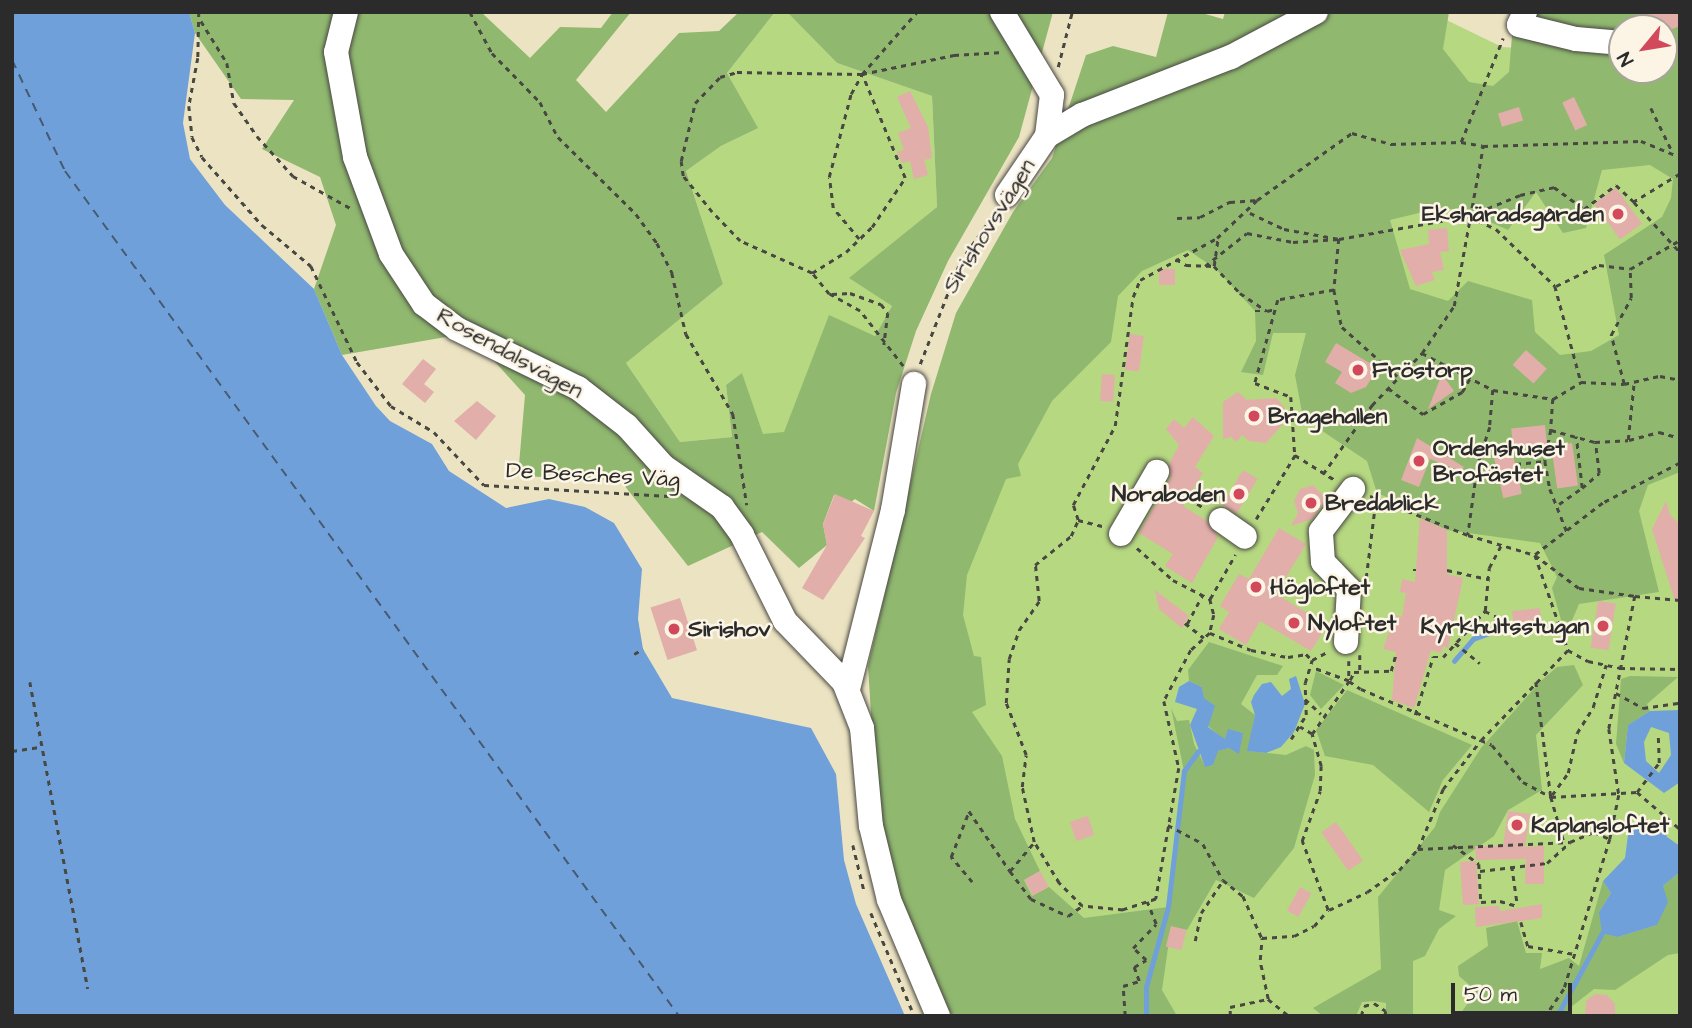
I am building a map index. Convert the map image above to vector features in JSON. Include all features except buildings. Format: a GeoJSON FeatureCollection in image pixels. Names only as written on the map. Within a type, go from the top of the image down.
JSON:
{"type":"FeatureCollection","features":[{"type":"Feature","properties":{"kind":"street","name":"Rosendalsvägen"},"geometry":{"type":"LineString","coordinates":[[346,12],[336,52],[355,157],[375,214],[402,274],[438,317],[578,388],[627,426],[663,466],[722,508],[739,530],[785,621],[848,689],[862,728],[871,826],[880,869],[913,967],[937,1016]]}},
{"type":"Feature","properties":{"kind":"street"},"geometry":{"type":"LineString","coordinates":[[1002,12],[1052,95],[1046,136]]}},
{"type":"Feature","properties":{"kind":"street","name":"Sirishovsvägen"},"geometry":{"type":"LineString","coordinates":[[1007,195],[1046,136],[1082,115],[1231,57],[1317,12]]}},
{"type":"Feature","properties":{"kind":"street"},"geometry":{"type":"LineString","coordinates":[[1525,12],[1519,25],[1576,39],[1608,42]]}},
{"type":"Feature","properties":{"kind":"street"},"geometry":{"type":"LineString","coordinates":[[848,689],[892,510],[914,384]]}},
{"type":"Feature","properties":{"kind":"street"},"geometry":{"type":"LineString","coordinates":[[1121,534],[1157,472]]}},
{"type":"Feature","properties":{"kind":"street"},"geometry":{"type":"LineString","coordinates":[[1346,642],[1349,589],[1323,562],[1321,531],[1353,489]]}},
{"type":"Feature","properties":{"kind":"street"},"geometry":{"type":"LineString","coordinates":[[1221,520],[1245,537]]}},
{"type":"Feature","properties":{"kind":"path","name":"De Besches Väg"},"geometry":{"type":"LineString","coordinates":[[199,12],[201,20],[189,106],[192,136],[202,158],[262,225],[312,266],[357,362],[391,406],[434,432],[484,485],[685,497],[700,492]]}},
{"type":"Feature","properties":{"kind":"path"},"geometry":{"type":"LineString","coordinates":[[470,12],[492,53],[541,102],[558,137],[636,214],[657,243],[672,273],[686,334],[733,414],[748,517],[739,530]]}},
{"type":"Feature","properties":{"kind":"path"},"geometry":{"type":"LineString","coordinates":[[859,239],[843,224],[827,193],[851,94],[862,74],[917,12]]}},
{"type":"Feature","properties":{"kind":"path"},"geometry":{"type":"LineString","coordinates":[[1052,95],[1072,12]]}},
{"type":"Feature","properties":{"kind":"path"},"geometry":{"type":"LineString","coordinates":[[201,20],[227,63],[234,103],[257,136],[293,176],[363,215],[375,214]]}},
{"type":"Feature","properties":{"kind":"path"},"geometry":{"type":"LineString","coordinates":[[1461,142],[1503,37]]}},
{"type":"Feature","properties":{"kind":"path"},"geometry":{"type":"LineString","coordinates":[[914,384],[860,311],[829,294],[812,273],[740,241],[683,176],[685,136],[695,103],[720,77],[737,72],[862,74],[954,55],[1029,53]]}},
{"type":"Feature","properties":{"kind":"path"},"geometry":{"type":"LineString","coordinates":[[812,273],[859,239],[905,178],[862,74]]}},
{"type":"Feature","properties":{"kind":"path"},"geometry":{"type":"LineString","coordinates":[[1651,108],[1673,153]]}},
{"type":"Feature","properties":{"kind":"path"},"geometry":{"type":"LineString","coordinates":[[1334,290],[1278,300],[1275,309],[1255,383],[1291,397],[1295,455],[1210,599],[1214,615],[1210,633],[1176,674],[1164,701],[1179,768],[1156,899],[1123,910],[1082,906],[1059,883],[1034,842],[1022,787],[1026,755],[1006,703],[1009,659],[1019,630],[1039,601],[1035,565],[1071,536],[1078,520],[1073,505],[1115,426],[1133,297],[1140,280],[1217,238],[1249,212],[1257,200],[1352,133],[1391,144],[1461,142],[1483,146],[1541,147],[1608,140],[1641,141],[1680,157]]}},
{"type":"Feature","properties":{"kind":"path"},"geometry":{"type":"LineString","coordinates":[[1323,474],[1396,376],[1422,353],[1454,306],[1471,230],[1469,216],[1483,146]]}},
{"type":"Feature","properties":{"kind":"path"},"geometry":{"type":"LineString","coordinates":[[1634,202],[1680,174]]}},
{"type":"Feature","properties":{"kind":"path"},"geometry":{"type":"LineString","coordinates":[[1205,266],[1247,233],[1293,242],[1339,239],[1469,216],[1520,195],[1554,187],[1584,209],[1616,186],[1680,252]]}},
{"type":"Feature","properties":{"kind":"path","name":"Sirishovsvägen"},"geometry":{"type":"LineString","coordinates":[[914,384],[946,290],[1007,195]]}},
{"type":"Feature","properties":{"kind":"path"},"geometry":{"type":"LineString","coordinates":[[1177,218],[1200,217],[1230,202],[1257,200]]}},
{"type":"Feature","properties":{"kind":"path"},"geometry":{"type":"LineString","coordinates":[[1249,212],[1284,229],[1339,239]]}},
{"type":"Feature","properties":{"kind":"path"},"geometry":{"type":"LineString","coordinates":[[1469,216],[1496,229],[1555,286],[1581,382]]}},
{"type":"Feature","properties":{"kind":"path"},"geometry":{"type":"LineString","coordinates":[[1214,266],[1217,238]]}},
{"type":"Feature","properties":{"kind":"path"},"geometry":{"type":"LineString","coordinates":[[1339,239],[1334,290],[1342,327],[1396,376]]}},
{"type":"Feature","properties":{"kind":"path"},"geometry":{"type":"LineString","coordinates":[[1555,286],[1599,265],[1630,269],[1680,240]]}},
{"type":"Feature","properties":{"kind":"path"},"geometry":{"type":"LineString","coordinates":[[1176,259],[1214,266],[1240,293],[1267,311]]}},
{"type":"Feature","properties":{"kind":"path"},"geometry":{"type":"LineString","coordinates":[[1624,384],[1611,335],[1631,298],[1630,269]]}},
{"type":"Feature","properties":{"kind":"path"},"geometry":{"type":"LineString","coordinates":[[829,294],[850,293],[881,304],[888,313],[884,345]]}},
{"type":"Feature","properties":{"kind":"path"},"geometry":{"type":"LineString","coordinates":[[1255,311],[1275,309]]}},
{"type":"Feature","properties":{"kind":"path"},"geometry":{"type":"LineString","coordinates":[[1422,353],[1493,390],[1553,399],[1581,382],[1624,384],[1660,376],[1680,380]]}},
{"type":"Feature","properties":{"kind":"path"},"geometry":{"type":"LineString","coordinates":[[1388,388],[1423,414],[1462,392],[1470,378]]}},
{"type":"Feature","properties":{"kind":"path"},"geometry":{"type":"LineString","coordinates":[[1628,440],[1634,382]]}},
{"type":"Feature","properties":{"kind":"path"},"geometry":{"type":"LineString","coordinates":[[1468,535],[1478,463],[1490,427],[1493,390]]}},
{"type":"Feature","properties":{"kind":"path"},"geometry":{"type":"LineString","coordinates":[[1553,399],[1545,461],[1550,489],[1559,504],[1567,532]]}},
{"type":"Feature","properties":{"kind":"path"},"geometry":{"type":"LineString","coordinates":[[1551,430],[1576,434],[1595,442],[1628,440],[1659,432],[1680,438]]}},
{"type":"Feature","properties":{"kind":"path"},"geometry":{"type":"LineString","coordinates":[[1576,434],[1582,488]]}},
{"type":"Feature","properties":{"kind":"path"},"geometry":{"type":"LineString","coordinates":[[1559,504],[1599,473],[1595,442]]}},
{"type":"Feature","properties":{"kind":"path"},"geometry":{"type":"LineString","coordinates":[[1295,455],[1323,474],[1353,489],[1468,535],[1535,555],[1579,588],[1680,600]]}},
{"type":"Feature","properties":{"kind":"path"},"geometry":{"type":"LineString","coordinates":[[1516,464],[1545,461]]}},
{"type":"Feature","properties":{"kind":"path"},"geometry":{"type":"LineString","coordinates":[[1478,463],[1495,468]]}},
{"type":"Feature","properties":{"kind":"path"},"geometry":{"type":"LineString","coordinates":[[1535,555],[1603,503],[1680,463]]}},
{"type":"Feature","properties":{"kind":"path"},"geometry":{"type":"LineString","coordinates":[[1078,520],[1121,534],[1173,580],[1210,599]]}},
{"type":"Feature","properties":{"kind":"path"},"geometry":{"type":"LineString","coordinates":[[1415,715],[1431,656],[1443,657],[1485,611],[1488,579],[1501,545]]}},
{"type":"Feature","properties":{"kind":"path"},"geometry":{"type":"LineString","coordinates":[[1535,555],[1568,650],[1620,668],[1680,669]]}},
{"type":"Feature","properties":{"kind":"path"},"geometry":{"type":"LineString","coordinates":[[1447,570],[1488,579]]}},
{"type":"Feature","properties":{"kind":"path"},"geometry":{"type":"LineString","coordinates":[[1203,595],[1186,623],[1204,638]]}},
{"type":"Feature","properties":{"kind":"path"},"geometry":{"type":"LineString","coordinates":[[1546,1016],[1564,989],[1610,839],[1619,795],[1609,729],[1635,596]]}},
{"type":"Feature","properties":{"kind":"path"},"geometry":{"type":"LineString","coordinates":[[1485,611],[1510,623]]}},
{"type":"Feature","properties":{"kind":"path"},"geometry":{"type":"LineString","coordinates":[[1210,633],[1251,650],[1288,657],[1306,654],[1312,660],[1313,668],[1306,682],[1300,727],[1291,739]]}},
{"type":"Feature","properties":{"kind":"path"},"geometry":{"type":"LineString","coordinates":[[1312,660],[1346,642],[1349,681]]}},
{"type":"Feature","properties":{"kind":"path"},"geometry":{"type":"LineString","coordinates":[[1455,643],[1480,663]]}},
{"type":"Feature","properties":{"kind":"path"},"geometry":{"type":"LineString","coordinates":[[634,654],[642,649]]}},
{"type":"Feature","properties":{"kind":"path"},"geometry":{"type":"LineString","coordinates":[[1262,938],[1294,936],[1314,926],[1328,910],[1367,892],[1399,870],[1418,849],[1443,789],[1482,740],[1568,650]]}},
{"type":"Feature","properties":{"kind":"path"},"geometry":{"type":"LineString","coordinates":[[1328,910],[1302,841],[1320,791],[1321,766],[1312,734],[1322,714],[1354,672],[1391,671],[1396,654]]}},
{"type":"Feature","properties":{"kind":"path"},"geometry":{"type":"LineString","coordinates":[[1551,797],[1568,773],[1577,733],[1593,707],[1606,665]]}},
{"type":"Feature","properties":{"kind":"path"},"geometry":{"type":"LineString","coordinates":[[1313,668],[1349,681],[1415,715],[1492,745],[1523,782],[1551,797],[1637,792],[1655,771],[1658,737]]}},
{"type":"Feature","properties":{"kind":"path"},"geometry":{"type":"LineString","coordinates":[[1536,681],[1551,797],[1564,842]]}},
{"type":"Feature","properties":{"kind":"path"},"geometry":{"type":"LineString","coordinates":[[30,682],[88,989]]}},
{"type":"Feature","properties":{"kind":"path"},"geometry":{"type":"LineString","coordinates":[[1616,693],[1643,708],[1680,704]]}},
{"type":"Feature","properties":{"kind":"path"},"geometry":{"type":"LineString","coordinates":[[1305,699],[1322,714]]}},
{"type":"Feature","properties":{"kind":"path"},"geometry":{"type":"LineString","coordinates":[[1300,727],[1312,734]]}},
{"type":"Feature","properties":{"kind":"path"},"geometry":{"type":"LineString","coordinates":[[12,751],[41,746]]}},
{"type":"Feature","properties":{"kind":"path"},"geometry":{"type":"LineString","coordinates":[[1637,792],[1680,829]]}},
{"type":"Feature","properties":{"kind":"path"},"geometry":{"type":"LineString","coordinates":[[972,882],[951,857],[969,811],[1031,899],[1068,916],[1082,906]]}},
{"type":"Feature","properties":{"kind":"path"},"geometry":{"type":"LineString","coordinates":[[1170,826],[1203,845],[1223,880],[1243,896],[1262,938],[1259,960],[1268,999],[1289,1016]]}},
{"type":"Feature","properties":{"kind":"path"},"geometry":{"type":"LineString","coordinates":[[1480,871],[1547,863],[1570,842],[1594,832],[1610,839]]}},
{"type":"Feature","properties":{"kind":"path"},"geometry":{"type":"LineString","coordinates":[[1010,871],[1034,842]]}},
{"type":"Feature","properties":{"kind":"path"},"geometry":{"type":"LineString","coordinates":[[1418,849],[1453,845],[1570,842]]}},
{"type":"Feature","properties":{"kind":"path"},"geometry":{"type":"LineString","coordinates":[[1453,845],[1479,864],[1482,902],[1517,905],[1512,866]]}},
{"type":"Feature","properties":{"kind":"path"},"geometry":{"type":"LineString","coordinates":[[1195,941],[1202,913],[1223,880]]}},
{"type":"Feature","properties":{"kind":"path"},"geometry":{"type":"LineString","coordinates":[[1125,1016],[1123,986],[1139,981],[1133,967],[1146,960],[1133,948],[1156,924],[1147,902]]}},
{"type":"Feature","properties":{"kind":"path"},"geometry":{"type":"LineString","coordinates":[[1521,922],[1528,946],[1574,954]]}},
{"type":"Feature","properties":{"kind":"path"},"geometry":{"type":"LineString","coordinates":[[905,999],[915,1016]]}},
{"type":"Feature","properties":{"kind":"path"},"geometry":{"type":"LineString","coordinates":[[1230,1016],[1230,1007],[1268,999]]}},
{"type":"Feature","properties":{"kind":"path"},"geometry":{"type":"LineString","coordinates":[[1361,1016],[1364,1006],[1374,1003],[1386,1011],[1385,1016]]}},
{"type":"Feature","properties":{"kind":"green space"},"geometry":{"type":"Polygon","coordinates":[[[189,12],[481,12],[530,58],[560,27],[601,28],[613,12],[631,12],[576,80],[606,112],[679,33],[719,31],[739,12],[775,12],[727,73],[758,128],[721,146],[686,171],[723,284],[626,363],[680,442],[732,437],[726,385],[742,373],[763,434],[784,432],[829,315],[875,336],[892,306],[849,278],[937,207],[932,96],[837,63],[787,12],[1053,12],[1019,137],[948,261],[916,331],[896,393],[874,511],[855,499],[850,503],[834,495],[823,524],[827,545],[799,568],[762,532],[688,566],[620,480],[518,476],[525,395],[469,333],[342,355],[314,289],[336,225],[320,177],[262,149],[294,100],[241,99],[195,33],[189,12]]]}},
{"type":"Feature","properties":{"kind":"green space"},"geometry":{"type":"Polygon","coordinates":[[[775,12],[787,12],[837,63],[932,96],[937,207],[850,278],[892,306],[875,336],[829,316],[784,433],[763,435],[742,374],[726,385],[732,437],[680,442],[626,363],[723,284],[686,171],[721,146],[757,128],[727,73],[775,12]]]}},
{"type":"Feature","properties":{"kind":"green space"},"geometry":{"type":"Polygon","coordinates":[[[1168,12],[1198,12],[1223,19],[1225,12],[1449,12],[1443,49],[1469,82],[1493,86],[1509,72],[1514,12],[1680,12],[1680,472],[1648,485],[1639,511],[1659,592],[1579,604],[1571,623],[1561,620],[1552,588],[1557,577],[1540,543],[1447,530],[1420,518],[1413,508],[1377,493],[1367,461],[1303,418],[1295,375],[1306,333],[1273,333],[1263,375],[1241,372],[1256,341],[1255,311],[1216,269],[1188,250],[1142,271],[1118,296],[1111,342],[1052,401],[1018,464],[1021,476],[1006,479],[967,575],[963,615],[974,656],[981,657],[986,705],[972,712],[1002,756],[1015,819],[1040,871],[1024,880],[1032,896],[1049,887],[1084,918],[1168,907],[1184,771],[1171,708],[1177,721],[1189,720],[1194,744],[1205,766],[1213,765],[1217,751],[1229,748],[1243,733],[1229,730],[1225,740],[1208,726],[1202,687],[1189,681],[1188,670],[1209,642],[1283,666],[1277,675],[1257,675],[1241,704],[1255,715],[1248,751],[1286,755],[1306,746],[1314,750],[1315,775],[1294,848],[1254,898],[1216,880],[1187,930],[1171,927],[1162,990],[1177,1016],[952,1016],[907,930],[878,825],[868,666],[931,394],[956,313],[1013,212],[1052,158],[1086,55],[1113,46],[1156,57],[1168,12]],[[1650,165],[1602,170],[1586,228],[1563,233],[1536,192],[1508,230],[1461,209],[1435,209],[1390,220],[1410,289],[1448,301],[1468,281],[1532,300],[1535,332],[1560,355],[1591,351],[1619,335],[1604,255],[1662,217],[1671,198],[1673,179],[1650,165]]]}},
{"type":"Feature","properties":{"kind":"green space"},"geometry":{"type":"Polygon","coordinates":[[[1430,12],[1502,47],[1608,54],[1608,84],[1678,84],[1680,39],[1680,1016],[1075,1016],[961,895],[959,366],[1430,12]]]}},
{"type":"Feature","properties":{"kind":"green space"},"geometry":{"type":"Polygon","coordinates":[[[1574,665],[1583,685],[1536,735],[1542,790],[1508,810],[1494,836],[1445,870],[1439,910],[1456,916],[1439,929],[1425,956],[1413,961],[1413,1016],[1386,1016],[1386,1003],[1374,1001],[1362,1002],[1356,1016],[1323,1016],[1313,1008],[1381,969],[1378,897],[1435,827],[1440,812],[1481,748],[1541,681],[1557,667],[1574,665]]]}},
{"type":"Feature","properties":{"kind":"green space"},"geometry":{"type":"Polygon","coordinates":[[[1316,671],[1344,685],[1321,709],[1310,695],[1316,671]]]}},
{"type":"Feature","properties":{"kind":"green space"},"geometry":{"type":"Polygon","coordinates":[[[1630,676],[1678,677],[1647,704],[1650,711],[1628,725],[1624,763],[1616,744],[1621,679],[1630,676]]]}},
{"type":"Feature","properties":{"kind":"green space"},"geometry":{"type":"Polygon","coordinates":[[[1347,690],[1472,745],[1443,780],[1429,812],[1373,765],[1325,756],[1316,730],[1347,690]]]}},
{"type":"Feature","properties":{"kind":"green space"},"geometry":{"type":"Polygon","coordinates":[[[1680,872],[1680,953],[1668,955],[1615,990],[1594,989],[1571,1007],[1568,1016],[1447,1016],[1460,1014],[1471,999],[1473,988],[1459,976],[1458,966],[1488,946],[1486,928],[1517,921],[1526,953],[1542,953],[1540,969],[1569,958],[1579,966],[1603,881],[1611,893],[1599,912],[1618,937],[1657,925],[1663,886],[1680,872]]]}},
{"type":"Feature","properties":{"kind":"water"},"geometry":{"type":"Polygon","coordinates":[[[12,12],[189,12],[195,33],[183,123],[190,159],[225,205],[314,289],[342,355],[376,406],[390,421],[432,444],[449,471],[506,508],[549,499],[585,507],[614,523],[642,569],[638,619],[643,649],[672,698],[811,728],[836,774],[844,860],[856,904],[905,1016],[12,1016],[12,12]]]}},
{"type":"Feature","properties":{"kind":"water"},"geometry":{"type":"Polygon","coordinates":[[[1296,676],[1305,704],[1294,732],[1281,747],[1266,753],[1247,751],[1255,715],[1251,702],[1254,695],[1262,684],[1271,682],[1282,696],[1291,689],[1289,679],[1296,676]]]}},
{"type":"Feature","properties":{"kind":"water"},"geometry":{"type":"Polygon","coordinates":[[[1189,681],[1202,687],[1204,698],[1215,706],[1208,727],[1225,739],[1228,729],[1243,733],[1239,754],[1229,748],[1218,751],[1213,765],[1205,767],[1190,725],[1197,709],[1175,702],[1179,687],[1189,681]]]}},
{"type":"Feature","properties":{"kind":"water"},"geometry":{"type":"Polygon","coordinates":[[[1680,710],[1680,782],[1664,793],[1624,763],[1628,725],[1650,711],[1680,710]],[[1651,727],[1644,742],[1646,761],[1659,773],[1671,755],[1669,733],[1651,727]]]}},
{"type":"Feature","properties":{"kind":"water"},"geometry":{"type":"Polygon","coordinates":[[[1641,817],[1662,825],[1667,837],[1680,846],[1680,872],[1663,886],[1668,902],[1657,925],[1618,937],[1602,933],[1599,912],[1611,893],[1603,881],[1625,858],[1628,835],[1641,817]]]}},
{"type":"Feature","properties":{"kind":"waterway"},"geometry":{"type":"LineString","coordinates":[[1454,661],[1473,639],[1492,632]]}},
{"type":"Feature","properties":{"kind":"waterway"},"geometry":{"type":"LineString","coordinates":[[1146,1016],[1146,987],[1168,907],[1184,771],[1198,752]]}},
{"type":"Feature","properties":{"kind":"waterway"},"geometry":{"type":"LineString","coordinates":[[1557,1016],[1602,933]]}},
{"type":"Feature","properties":{"kind":"ferry route"},"geometry":{"type":"LineString","coordinates":[[12,60],[65,171],[679,1016]]}},
{"type":"Feature","properties":{"kind":"place","name":"Ekshäradsgården"},"geometry":{"type":"Point","coordinates":[1618,214]}},
{"type":"Feature","properties":{"kind":"place","name":"Fröstorp"},"geometry":{"type":"Point","coordinates":[1358,370]}},
{"type":"Feature","properties":{"kind":"place","name":"Bragehallen"},"geometry":{"type":"Point","coordinates":[1254,416]}},
{"type":"Feature","properties":{"kind":"place","name":"Ordenshuset Brofästet"},"geometry":{"type":"Point","coordinates":[1419,461]}},
{"type":"Feature","properties":{"kind":"place","name":"Noraboden"},"geometry":{"type":"Point","coordinates":[1239,494]}},
{"type":"Feature","properties":{"kind":"place","name":"Bredablick"},"geometry":{"type":"Point","coordinates":[1311,503]}},
{"type":"Feature","properties":{"kind":"place","name":"Högloftet"},"geometry":{"type":"Point","coordinates":[1256,587]}},
{"type":"Feature","properties":{"kind":"place","name":"Nyloftet"},"geometry":{"type":"Point","coordinates":[1294,623]}},
{"type":"Feature","properties":{"kind":"place","name":"Kyrkhultsstugan"},"geometry":{"type":"Point","coordinates":[1603,626]}},
{"type":"Feature","properties":{"kind":"place","name":"Sirishov"},"geometry":{"type":"Point","coordinates":[674,629]}},
{"type":"Feature","properties":{"kind":"place","name":"Kaplansloftet"},"geometry":{"type":"Point","coordinates":[1517,825]}}]}
